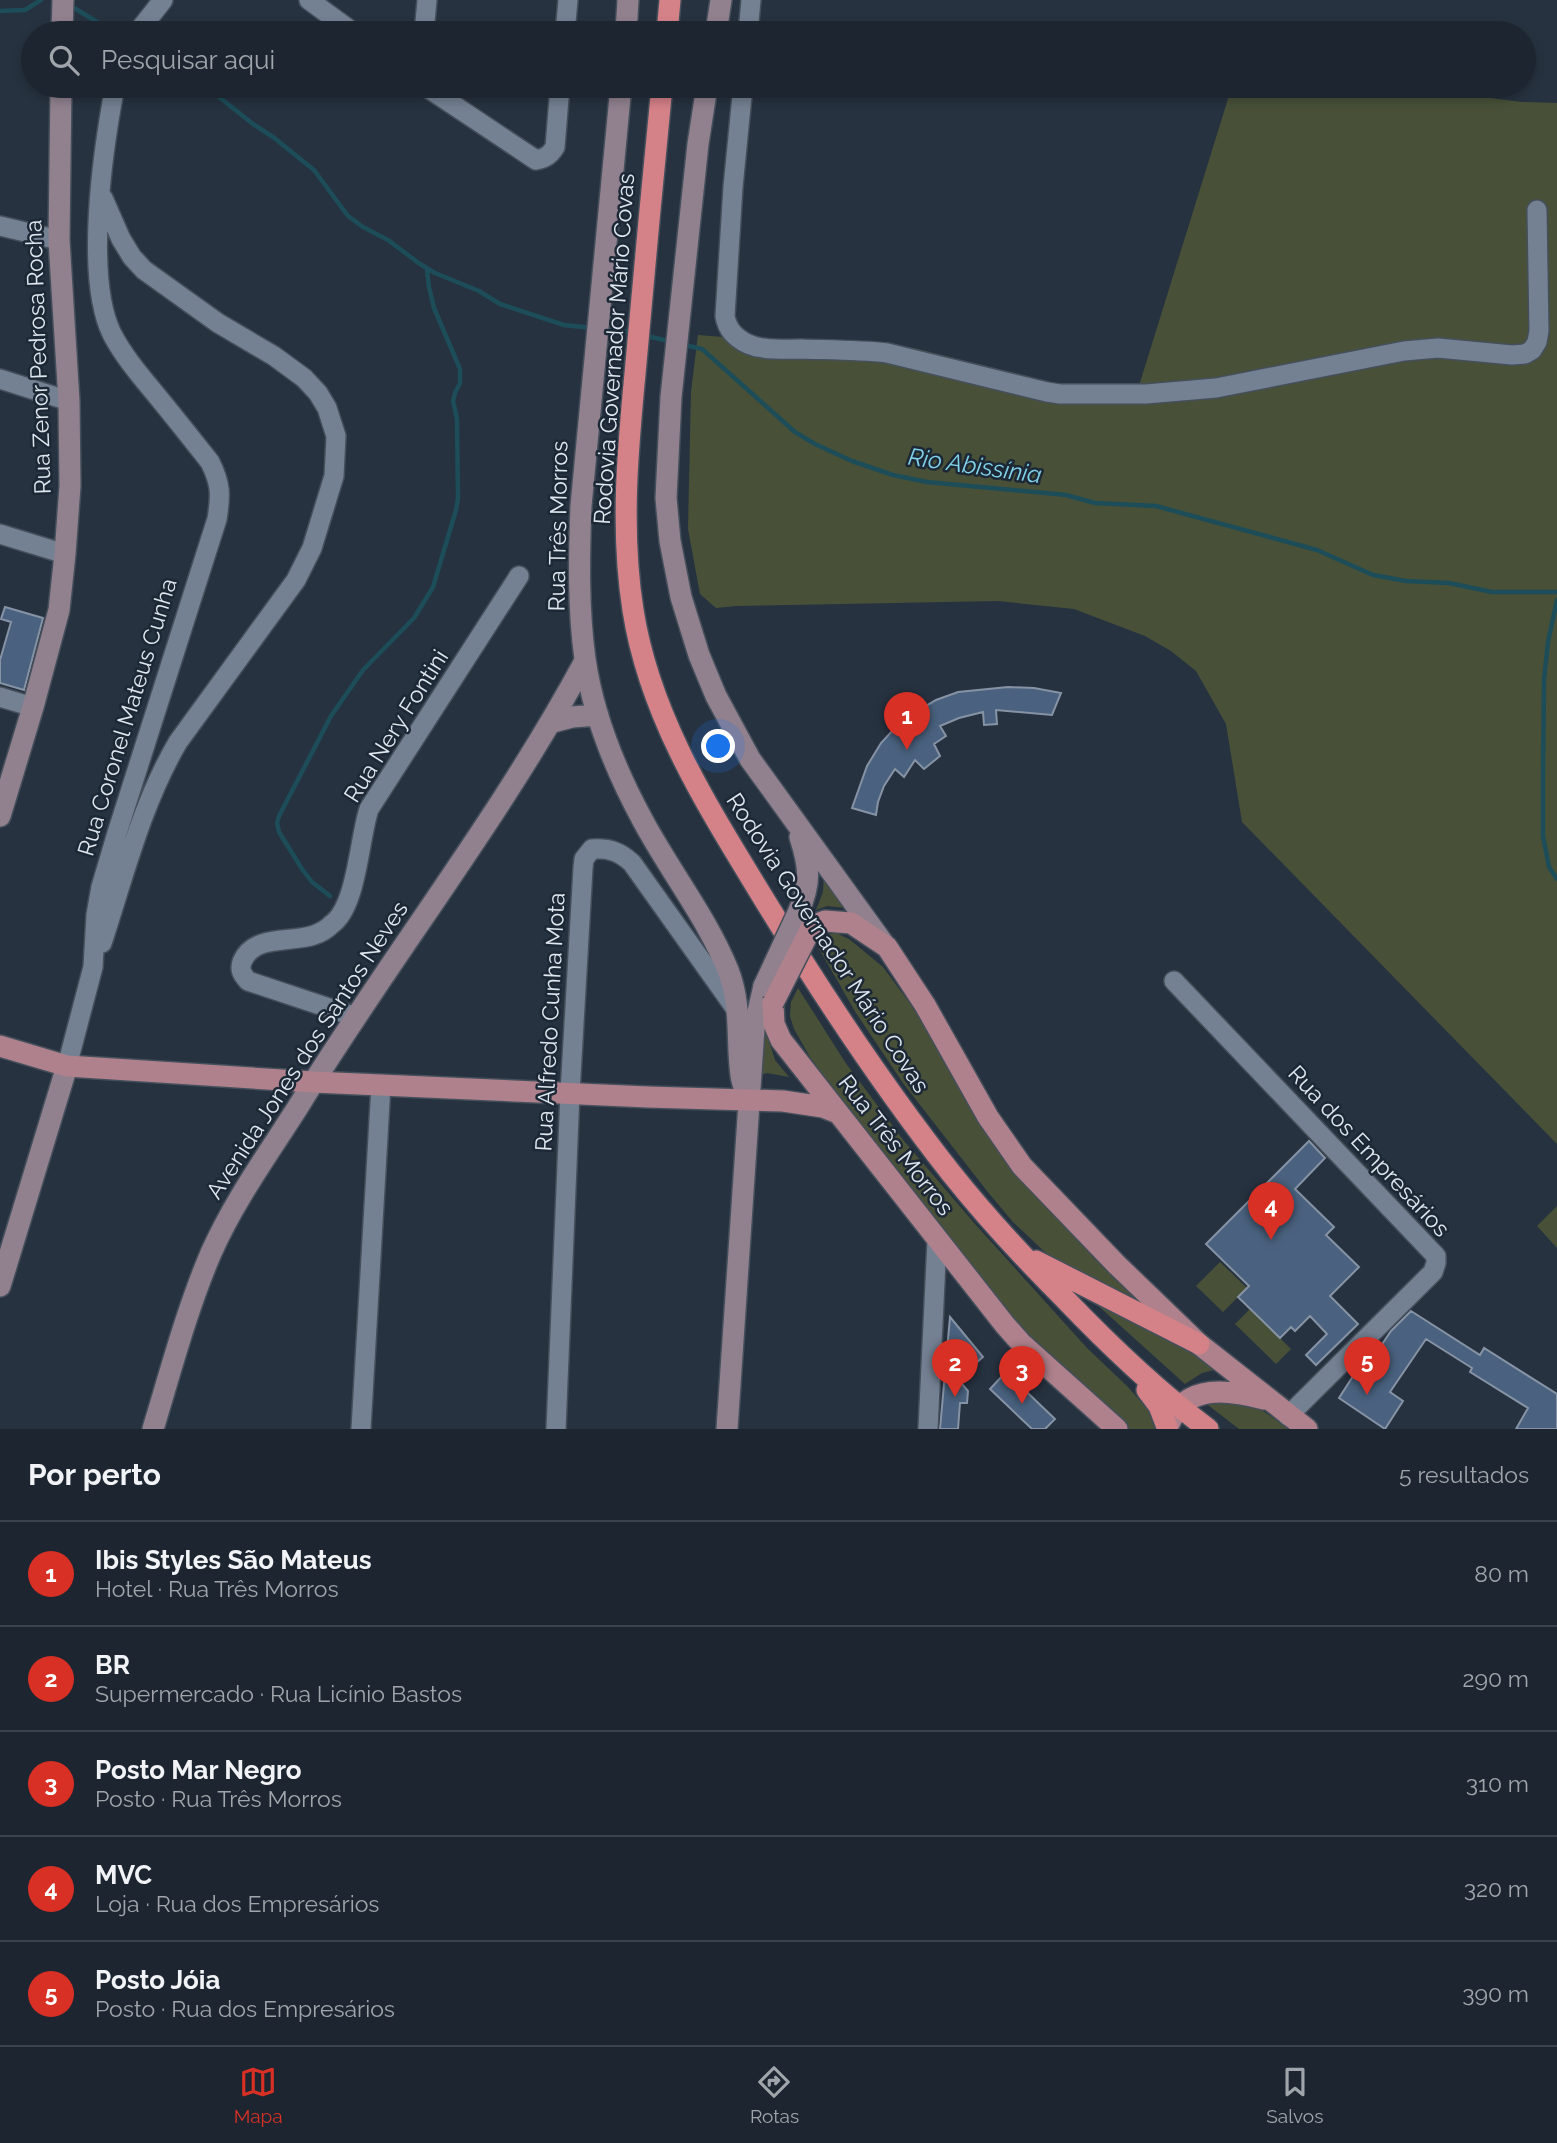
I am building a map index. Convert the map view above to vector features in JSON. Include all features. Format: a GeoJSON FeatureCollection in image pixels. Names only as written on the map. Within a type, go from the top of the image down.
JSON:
{"type":"FeatureCollection","features":[{"type":"Feature","properties":{"kind":"highway"},"geometry":{"type":"LineString","coordinates":[[668,21],[670,0]]}},
{"type":"Feature","properties":{"kind":"highway","name":"Rodovia Governador Mário Covas"},"geometry":{"type":"LineString","coordinates":[[661,98],[640,305],[626,494],[627,566],[634,615],[644,657],[677,746],[706,803],[777,920],[890,1092],[951,1172],[1018,1252],[1112,1348],[1178,1407],[1208,1429]]}},
{"type":"Feature","properties":{"kind":"highway"},"geometry":{"type":"LineString","coordinates":[[1018,1252],[1199,1344]]}},
{"type":"Feature","properties":{"kind":"highway"},"geometry":{"type":"LineString","coordinates":[[1112,1348],[1159,1406],[1167,1428]]}},
{"type":"Feature","properties":{"kind":"main road"},"geometry":{"type":"LineString","coordinates":[[627,21],[628,0]]}},
{"type":"Feature","properties":{"kind":"main road"},"geometry":{"type":"LineString","coordinates":[[718,21],[721,0]]}},
{"type":"Feature","properties":{"kind":"main road","name":"Rua Zenor Pedrosa Rocha"},"geometry":{"type":"LineString","coordinates":[[0,816],[59,610],[71,486],[69,401],[59,240],[61,98]]}},
{"type":"Feature","properties":{"kind":"main road","name":"Rua Três Morros"},"geometry":{"type":"LineString","coordinates":[[620,98],[582,494],[580,610],[586,661],[598,715],[619,772],[642,819],[698,909],[733,984],[739,1013],[741,1076],[748,1100]]}},
{"type":"Feature","properties":{"kind":"main road"},"geometry":{"type":"LineString","coordinates":[[705,98],[680,304],[671,397],[666,498],[670,541],[681,597],[699,655],[716,696],[750,759],[887,947],[925,1005],[988,1117],[1021,1166],[1116,1265],[1199,1344],[1307,1429]]}},
{"type":"Feature","properties":{"kind":"main road","name":"Avenida Jones dos Santos Neves"},"geometry":{"type":"LineString","coordinates":[[153,1429],[177,1349],[212,1252],[230,1215],[313,1082],[553,722],[586,661]]}},
{"type":"Feature","properties":{"kind":"main road"},"geometry":{"type":"LineString","coordinates":[[553,722],[598,715]]}},
{"type":"Feature","properties":{"kind":"main road"},"geometry":{"type":"LineString","coordinates":[[727,1429],[755,1018],[805,920],[808,864],[794,820]]}},
{"type":"Feature","properties":{"kind":"main road"},"geometry":{"type":"LineString","coordinates":[[805,920],[850,923],[887,947]]}},
{"type":"Feature","properties":{"kind":"main road","name":"Rua Três Morros"},"geometry":{"type":"LineString","coordinates":[[768,994],[774,1024],[781,1040],[937,1240],[1021,1343],[1117,1429]]}},
{"type":"Feature","properties":{"kind":"main road"},"geometry":{"type":"LineString","coordinates":[[0,1046],[67,1066],[313,1082],[804,1103],[838,1113]]}},
{"type":"Feature","properties":{"kind":"main road","name":"Rua Coronel Mateus Cunha"},"geometry":{"type":"LineString","coordinates":[[0,1286],[67,1066]]}},
{"type":"Feature","properties":{"kind":"main road"},"geometry":{"type":"LineString","coordinates":[[1167,1428],[1178,1407],[1192,1397],[1219,1392],[1247,1394],[1270,1401]]}},
{"type":"Feature","properties":{"kind":"main road"},"geometry":{"type":"LineString","coordinates":[[1085,1400],[1092,1429]]}},
{"type":"Feature","properties":{"kind":"street"},"geometry":{"type":"LineString","coordinates":[[146,21],[163,0]]}},
{"type":"Feature","properties":{"kind":"street"},"geometry":{"type":"LineString","coordinates":[[309,0],[338,21]]}},
{"type":"Feature","properties":{"kind":"street"},"geometry":{"type":"LineString","coordinates":[[425,21],[427,0]]}},
{"type":"Feature","properties":{"kind":"street"},"geometry":{"type":"LineString","coordinates":[[566,21],[568,0]]}},
{"type":"Feature","properties":{"kind":"street"},"geometry":{"type":"LineString","coordinates":[[749,21],[751,0]]}},
{"type":"Feature","properties":{"kind":"street","name":"Rua Coronel Mateus Cunha"},"geometry":{"type":"LineString","coordinates":[[67,1066],[93,967],[96,915],[102,887],[217,519],[220,498],[219,480],[210,462],[124,356],[111,332],[102,302],[98,264],[100,191],[113,98]]}},
{"type":"Feature","properties":{"kind":"street"},"geometry":{"type":"LineString","coordinates":[[442,98],[530,158],[537,160],[551,154],[555,146],[560,98]]}},
{"type":"Feature","properties":{"kind":"street"},"geometry":{"type":"LineString","coordinates":[[742,98],[725,316],[730,331],[745,343],[766,349],[887,353],[1060,394],[1146,394],[1216,388],[1376,356],[1438,348],[1525,354],[1532,350],[1537,342],[1539,331],[1536,210]]}},
{"type":"Feature","properties":{"kind":"street"},"geometry":{"type":"LineString","coordinates":[[93,967],[150,798],[164,766],[178,742],[296,580],[312,548],[334,476],[335,436],[327,408],[304,378],[274,356],[218,323],[138,264],[121,239],[100,191]]}},
{"type":"Feature","properties":{"kind":"street"},"geometry":{"type":"LineString","coordinates":[[0,226],[59,240]]}},
{"type":"Feature","properties":{"kind":"street"},"geometry":{"type":"LineString","coordinates":[[0,379],[69,401]]}},
{"type":"Feature","properties":{"kind":"street"},"geometry":{"type":"LineString","coordinates":[[0,534],[65,554]]}},
{"type":"Feature","properties":{"kind":"street","name":"Rua Nery Fontini"},"geometry":{"type":"LineString","coordinates":[[356,1017],[248,981],[242,974],[243,959],[259,945],[314,935],[342,915],[352,891],[369,809],[519,576]]}},
{"type":"Feature","properties":{"kind":"street"},"geometry":{"type":"LineString","coordinates":[[0,697],[33,707]]}},
{"type":"Feature","properties":{"kind":"street","name":"Rua Alfredo Cunha Mota"},"geometry":{"type":"LineString","coordinates":[[556,1429],[570,1093],[583,868],[584,859],[592,849],[620,852],[632,863],[739,1013]]}},
{"type":"Feature","properties":{"kind":"street","name":"Rua dos Empresários"},"geometry":{"type":"LineString","coordinates":[[1174,981],[1436,1256],[1433,1272],[1288,1416]]}},
{"type":"Feature","properties":{"kind":"street"},"geometry":{"type":"LineString","coordinates":[[361,1429],[381,1085]]}},
{"type":"Feature","properties":{"kind":"street"},"geometry":{"type":"LineString","coordinates":[[928,1429],[937,1240]]}},
{"type":"Feature","properties":{"kind":"green space"},"geometry":{"type":"Polygon","coordinates":[[[1228,98],[1490,98],[1557,103],[1557,1144],[1242,822],[1226,724],[1196,671],[1171,651],[1145,636],[1074,609],[998,601],[716,608],[700,594],[688,529],[691,392],[698,335],[824,345],[914,348],[1061,386],[1138,389],[1228,98]]]}},
{"type":"Feature","properties":{"kind":"green space"},"geometry":{"type":"Polygon","coordinates":[[[824,874],[846,908],[827,906],[816,910],[823,892],[824,874]]]}},
{"type":"Feature","properties":{"kind":"green space"},"geometry":{"type":"Polygon","coordinates":[[[836,933],[849,939],[883,967],[911,1005],[956,1077],[1161,1319],[1049,1256],[1013,1222],[903,1083],[856,1013],[818,947],[825,937],[836,933]]]}},
{"type":"Feature","properties":{"kind":"green space"},"geometry":{"type":"Polygon","coordinates":[[[798,988],[845,1062],[904,1141],[1087,1348],[1128,1387],[1148,1410],[1155,1429],[1125,1429],[1030,1340],[896,1175],[810,1057],[794,1029],[790,1016],[791,1002],[798,988]]]}},
{"type":"Feature","properties":{"kind":"green space"},"geometry":{"type":"Polygon","coordinates":[[[764,1026],[775,1060],[789,1077],[767,1073],[760,1075],[764,1026]]]}},
{"type":"Feature","properties":{"kind":"green space"},"geometry":{"type":"Polygon","coordinates":[[[1557,1206],[1557,1248],[1537,1226],[1557,1206]]]}},
{"type":"Feature","properties":{"kind":"green space"},"geometry":{"type":"Polygon","coordinates":[[[1220,1262],[1247,1288],[1223,1312],[1196,1286],[1220,1262]]]}},
{"type":"Feature","properties":{"kind":"green space"},"geometry":{"type":"Polygon","coordinates":[[[1063,1274],[1222,1368],[1202,1373],[1185,1384],[1063,1274]]]}},
{"type":"Feature","properties":{"kind":"green space"},"geometry":{"type":"Polygon","coordinates":[[[1250,1309],[1291,1349],[1276,1364],[1235,1324],[1250,1309]]]}},
{"type":"Feature","properties":{"kind":"green space"},"geometry":{"type":"Polygon","coordinates":[[[1248,1401],[1290,1429],[1239,1429],[1204,1402],[1248,1401]]]}},
{"type":"Feature","properties":{"kind":"building"},"geometry":{"type":"Polygon","coordinates":[[[5,607],[43,618],[24,690],[0,683],[0,660],[11,622],[1,619],[5,607]]]}},
{"type":"Feature","properties":{"kind":"building"},"geometry":{"type":"Polygon","coordinates":[[[1008,687],[1061,693],[1052,715],[996,710],[997,724],[984,725],[983,712],[940,726],[946,736],[934,744],[940,756],[924,769],[915,760],[904,777],[895,769],[884,786],[876,815],[852,808],[867,766],[881,743],[914,713],[936,700],[958,692],[1008,687]]]}},
{"type":"Feature","properties":{"kind":"building"},"geometry":{"type":"Polygon","coordinates":[[[1309,1141],[1325,1158],[1295,1189],[1334,1227],[1326,1235],[1359,1267],[1330,1296],[1358,1324],[1316,1365],[1306,1355],[1327,1334],[1310,1316],[1295,1331],[1291,1327],[1280,1338],[1238,1297],[1249,1286],[1206,1244],[1309,1141]]]}},
{"type":"Feature","properties":{"kind":"building"},"geometry":{"type":"Polygon","coordinates":[[[1411,1311],[1480,1355],[1484,1348],[1557,1394],[1557,1429],[1516,1429],[1528,1408],[1470,1372],[1472,1368],[1426,1339],[1390,1392],[1403,1401],[1385,1429],[1339,1398],[1357,1370],[1362,1374],[1391,1331],[1411,1311]]]}},
{"type":"Feature","properties":{"kind":"building"},"geometry":{"type":"Polygon","coordinates":[[[950,1317],[983,1357],[958,1379],[968,1391],[967,1403],[960,1403],[958,1429],[940,1429],[950,1317]]]}},
{"type":"Feature","properties":{"kind":"building"},"geometry":{"type":"Polygon","coordinates":[[[1006,1372],[1055,1419],[1045,1429],[1032,1429],[990,1389],[1006,1372]]]}},
{"type":"Feature","properties":{"kind":"waterway","name":"Rio Abissínia"},"geometry":{"type":"LineString","coordinates":[[0,11],[25,10],[41,0]]}},
{"type":"Feature","properties":{"kind":"waterway","name":"Rio Abissínia"},"geometry":{"type":"LineString","coordinates":[[71,6],[95,21]]}},
{"type":"Feature","properties":{"kind":"waterway","name":"Rio Abissínia"},"geometry":{"type":"LineString","coordinates":[[220,98],[314,170],[348,216],[388,240],[420,264],[479,291],[500,304],[564,325],[593,328]]}},
{"type":"Feature","properties":{"kind":"waterway"},"geometry":{"type":"LineString","coordinates":[[330,896],[312,882],[302,869],[279,832],[279,816],[331,716],[363,670],[414,618],[433,587],[458,498],[457,419],[453,401],[460,383],[460,369],[434,308],[427,270]]}},
{"type":"Feature","properties":{"kind":"waterway","name":"Rio Abissínia"},"geometry":{"type":"LineString","coordinates":[[605,329],[631,332]]}},
{"type":"Feature","properties":{"kind":"waterway","name":"Rio Abissínia"},"geometry":{"type":"LineString","coordinates":[[643,335],[672,342]]}},
{"type":"Feature","properties":{"kind":"waterway","name":"Rio Abissínia"},"geometry":{"type":"LineString","coordinates":[[684,345],[702,349],[795,432],[852,461],[893,475],[927,482],[1066,495],[1095,503],[1156,506],[1317,550],[1373,575],[1406,581],[1449,583],[1492,592],[1557,592]]}},
{"type":"Feature","properties":{"kind":"waterway"},"geometry":{"type":"LineString","coordinates":[[1557,600],[1548,642],[1544,680],[1543,776],[1543,836],[1549,867],[1557,879]]}},
{"type":"Feature","properties":{"kind":"place","name":"Ibis Styles São Mateus"},"geometry":{"type":"Point","coordinates":[907,750]}},
{"type":"Feature","properties":{"kind":"place","name":"MVC"},"geometry":{"type":"Point","coordinates":[1271,1240]}},
{"type":"Feature","properties":{"kind":"place","name":"Posto Jóia"},"geometry":{"type":"Point","coordinates":[1367,1395]}},
{"type":"Feature","properties":{"kind":"place","name":"BR"},"geometry":{"type":"Point","coordinates":[955,1397]}},
{"type":"Feature","properties":{"kind":"place","name":"Posto Mar Negro"},"geometry":{"type":"Point","coordinates":[1022,1404]}}]}
